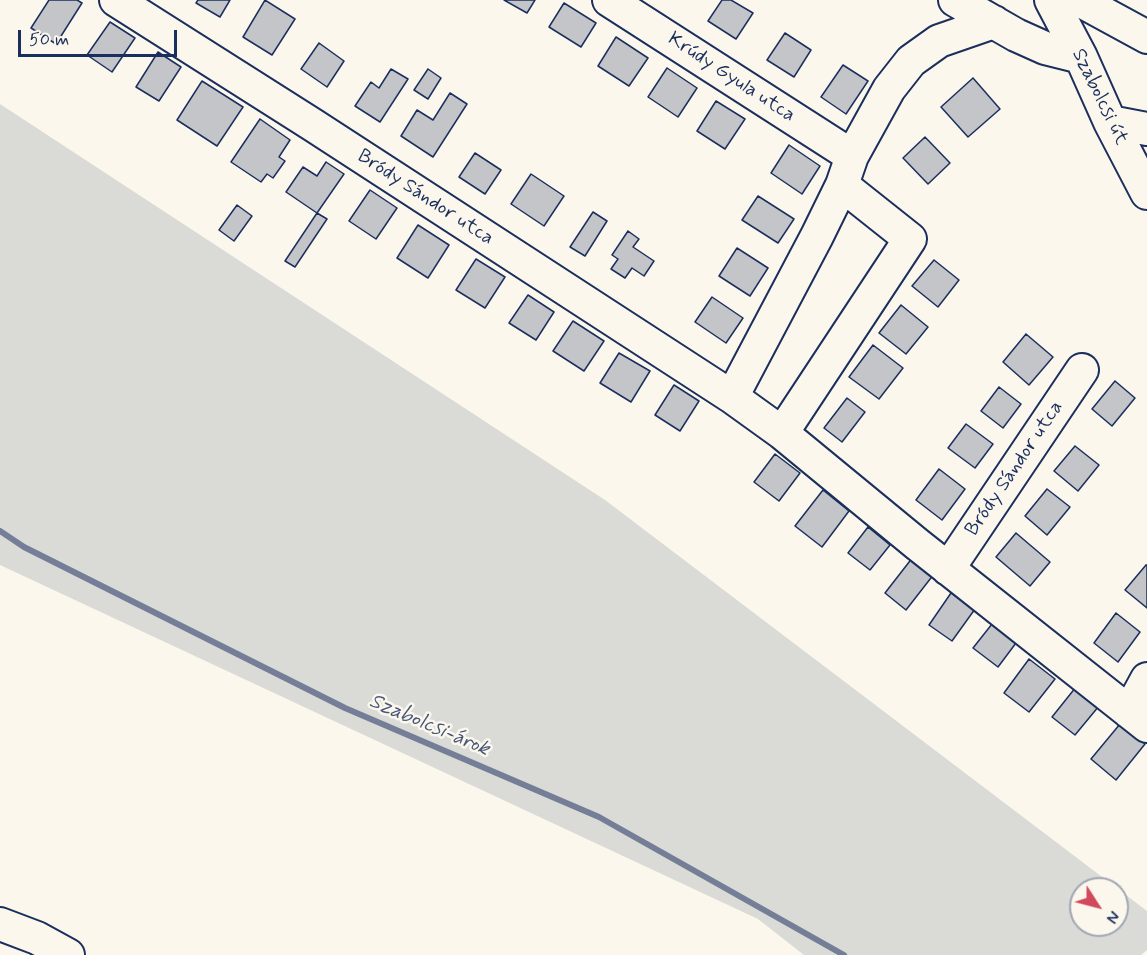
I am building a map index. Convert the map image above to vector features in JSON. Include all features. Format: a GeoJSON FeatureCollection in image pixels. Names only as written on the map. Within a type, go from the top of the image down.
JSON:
{"type":"FeatureCollection","features":[{"type":"Feature","properties":{"kind":"street","name":"Bródy Sándor utca"},"geometry":{"type":"LineString","coordinates":[[117,0],[732,397],[783,433]]}},
{"type":"Feature","properties":{"kind":"street","name":"Krúdy Gyula utca"},"geometry":{"type":"LineString","coordinates":[[609,0],[847,170],[910,239],[783,433]]}},
{"type":"Feature","properties":{"kind":"street"},"geometry":{"type":"LineString","coordinates":[[955,0],[1045,48],[1081,57]]}},
{"type":"Feature","properties":{"kind":"street","name":"Szabolcsi út"},"geometry":{"type":"LineString","coordinates":[[1051,0],[1147,193]]}},
{"type":"Feature","properties":{"kind":"street"},"geometry":{"type":"LineString","coordinates":[[1079,0],[1147,37]]}},
{"type":"Feature","properties":{"kind":"street"},"geometry":{"type":"LineString","coordinates":[[732,397],[817,236],[847,170],[889,89],[911,61],[939,41],[994,22]]}},
{"type":"Feature","properties":{"kind":"street"},"geometry":{"type":"LineString","coordinates":[[1110,122],[1147,129]]}},
{"type":"Feature","properties":{"kind":"street","name":"Bródy Sándor utca"},"geometry":{"type":"LineString","coordinates":[[948,569],[1082,370]]}},
{"type":"Feature","properties":{"kind":"street"},"geometry":{"type":"LineString","coordinates":[[783,433],[948,569],[1138,719],[1147,679]]}},
{"type":"Feature","properties":{"kind":"street"},"geometry":{"type":"LineString","coordinates":[[0,924],[37,938],[68,955]]}},
{"type":"Feature","properties":{"kind":"shaded area"},"geometry":{"type":"Polygon","coordinates":[[[0,104],[605,500],[1102,877],[1069,877],[1069,937],[1129,937],[1129,897],[1147,911],[1147,950],[1141,955],[804,955],[758,919],[0,565],[0,104]]]}},
{"type":"Feature","properties":{"kind":"building"},"geometry":{"type":"Polygon","coordinates":[[[49,0],[77,0],[82,3],[56,44],[31,28],[49,0]]]}},
{"type":"Feature","properties":{"kind":"building"},"geometry":{"type":"Polygon","coordinates":[[[198,0],[230,0],[220,17],[196,3],[198,0]]]}},
{"type":"Feature","properties":{"kind":"building"},"geometry":{"type":"Polygon","coordinates":[[[265,0],[295,19],[272,55],[243,37],[265,0]]]}},
{"type":"Feature","properties":{"kind":"building"},"geometry":{"type":"Polygon","coordinates":[[[504,0],[535,0],[527,13],[504,0]]]}},
{"type":"Feature","properties":{"kind":"building"},"geometry":{"type":"Polygon","coordinates":[[[722,0],[731,0],[753,13],[736,39],[708,21],[722,0]]]}},
{"type":"Feature","properties":{"kind":"building"},"geometry":{"type":"Polygon","coordinates":[[[564,3],[596,23],[581,47],[549,27],[564,3]]]}},
{"type":"Feature","properties":{"kind":"building"},"geometry":{"type":"Polygon","coordinates":[[[110,22],[135,38],[112,72],[87,55],[110,22]]]}},
{"type":"Feature","properties":{"kind":"building"},"geometry":{"type":"Polygon","coordinates":[[[785,33],[811,50],[794,77],[767,60],[785,33]]]}},
{"type":"Feature","properties":{"kind":"building"},"geometry":{"type":"Polygon","coordinates":[[[616,37],[648,58],[629,86],[598,66],[616,37]]]}},
{"type":"Feature","properties":{"kind":"building"},"geometry":{"type":"Polygon","coordinates":[[[319,43],[344,61],[327,87],[301,69],[319,43]]]}},
{"type":"Feature","properties":{"kind":"building"},"geometry":{"type":"Polygon","coordinates":[[[158,52],[181,67],[159,101],[136,87],[158,52]]]}},
{"type":"Feature","properties":{"kind":"building"},"geometry":{"type":"Polygon","coordinates":[[[843,65],[868,81],[846,114],[821,97],[843,65]]]}},
{"type":"Feature","properties":{"kind":"building"},"geometry":{"type":"Polygon","coordinates":[[[667,68],[697,88],[678,117],[648,97],[667,68]]]}},
{"type":"Feature","properties":{"kind":"building"},"geometry":{"type":"Polygon","coordinates":[[[391,69],[408,79],[380,122],[355,106],[371,82],[379,88],[391,69]]]}},
{"type":"Feature","properties":{"kind":"building"},"geometry":{"type":"Polygon","coordinates":[[[428,69],[441,78],[428,99],[414,90],[428,69]]]}},
{"type":"Feature","properties":{"kind":"building"},"geometry":{"type":"Polygon","coordinates":[[[973,78],[1000,109],[968,137],[941,107],[973,78]]]}},
{"type":"Feature","properties":{"kind":"building"},"geometry":{"type":"Polygon","coordinates":[[[202,81],[243,107],[217,146],[177,120],[202,81]]]}},
{"type":"Feature","properties":{"kind":"building"},"geometry":{"type":"Polygon","coordinates":[[[450,93],[467,104],[433,157],[401,136],[417,110],[433,120],[450,93]]]}},
{"type":"Feature","properties":{"kind":"building"},"geometry":{"type":"Polygon","coordinates":[[[716,101],[745,119],[725,149],[697,131],[716,101]]]}},
{"type":"Feature","properties":{"kind":"building"},"geometry":{"type":"Polygon","coordinates":[[[260,119],[290,140],[279,157],[285,161],[273,178],[267,174],[261,182],[231,162],[260,119]]]}},
{"type":"Feature","properties":{"kind":"building"},"geometry":{"type":"Polygon","coordinates":[[[925,137],[950,163],[928,184],[903,158],[925,137]]]}},
{"type":"Feature","properties":{"kind":"building"},"geometry":{"type":"Polygon","coordinates":[[[789,145],[820,166],[802,194],[771,173],[789,145]]]}},
{"type":"Feature","properties":{"kind":"building"},"geometry":{"type":"Polygon","coordinates":[[[475,153],[501,170],[485,194],[459,177],[475,153]]]}},
{"type":"Feature","properties":{"kind":"building"},"geometry":{"type":"Polygon","coordinates":[[[326,162],[344,174],[317,213],[286,192],[303,167],[317,176],[326,162]]]}},
{"type":"Feature","properties":{"kind":"building"},"geometry":{"type":"Polygon","coordinates":[[[531,174],[564,196],[544,226],[511,204],[531,174]]]}},
{"type":"Feature","properties":{"kind":"building"},"geometry":{"type":"Polygon","coordinates":[[[370,190],[397,208],[376,239],[349,221],[370,190]]]}},
{"type":"Feature","properties":{"kind":"building"},"geometry":{"type":"Polygon","coordinates":[[[758,196],[794,219],[778,243],[742,220],[758,196]]]}},
{"type":"Feature","properties":{"kind":"building"},"geometry":{"type":"Polygon","coordinates":[[[237,205],[252,216],[234,241],[219,230],[237,205]]]}},
{"type":"Feature","properties":{"kind":"building"},"geometry":{"type":"Polygon","coordinates":[[[593,212],[607,221],[585,256],[570,247],[593,212]]]}},
{"type":"Feature","properties":{"kind":"building"},"geometry":{"type":"Polygon","coordinates":[[[317,213],[327,219],[295,267],[285,261],[317,213]]]}},
{"type":"Feature","properties":{"kind":"building"},"geometry":{"type":"Polygon","coordinates":[[[418,225],[449,245],[428,278],[397,258],[418,225]]]}},
{"type":"Feature","properties":{"kind":"building"},"geometry":{"type":"Polygon","coordinates":[[[628,231],[639,239],[633,247],[654,261],[644,276],[632,268],[625,278],[611,269],[618,259],[612,255],[628,231]]]}},
{"type":"Feature","properties":{"kind":"building"},"geometry":{"type":"Polygon","coordinates":[[[737,248],[768,268],[750,296],[719,276],[737,248]]]}},
{"type":"Feature","properties":{"kind":"building"},"geometry":{"type":"Polygon","coordinates":[[[476,259],[505,277],[485,308],[456,290],[476,259]]]}},
{"type":"Feature","properties":{"kind":"building"},"geometry":{"type":"Polygon","coordinates":[[[934,260],[959,280],[938,307],[912,286],[934,260]]]}},
{"type":"Feature","properties":{"kind":"building"},"geometry":{"type":"Polygon","coordinates":[[[528,295],[554,312],[536,340],[509,323],[528,295]]]}},
{"type":"Feature","properties":{"kind":"building"},"geometry":{"type":"Polygon","coordinates":[[[712,297],[743,318],[726,343],[695,322],[712,297]]]}},
{"type":"Feature","properties":{"kind":"building"},"geometry":{"type":"Polygon","coordinates":[[[901,305],[928,327],[906,354],[879,333],[901,305]]]}},
{"type":"Feature","properties":{"kind":"building"},"geometry":{"type":"Polygon","coordinates":[[[573,321],[604,341],[584,371],[553,351],[573,321]]]}},
{"type":"Feature","properties":{"kind":"building"},"geometry":{"type":"Polygon","coordinates":[[[1026,334],[1053,357],[1029,385],[1003,362],[1026,334]]]}},
{"type":"Feature","properties":{"kind":"building"},"geometry":{"type":"Polygon","coordinates":[[[873,345],[903,368],[879,399],[849,377],[873,345]]]}},
{"type":"Feature","properties":{"kind":"building"},"geometry":{"type":"Polygon","coordinates":[[[619,353],[650,371],[631,402],[600,383],[619,353]]]}},
{"type":"Feature","properties":{"kind":"building"},"geometry":{"type":"Polygon","coordinates":[[[1115,381],[1135,398],[1112,426],[1092,409],[1115,381]]]}},
{"type":"Feature","properties":{"kind":"building"},"geometry":{"type":"Polygon","coordinates":[[[674,385],[699,401],[680,431],[655,415],[674,385]]]}},
{"type":"Feature","properties":{"kind":"building"},"geometry":{"type":"Polygon","coordinates":[[[999,387],[1021,404],[1003,428],[981,411],[999,387]]]}},
{"type":"Feature","properties":{"kind":"building"},"geometry":{"type":"Polygon","coordinates":[[[847,398],[865,412],[842,442],[824,428],[847,398]]]}},
{"type":"Feature","properties":{"kind":"building"},"geometry":{"type":"Polygon","coordinates":[[[966,424],[993,444],[975,468],[948,448],[966,424]]]}},
{"type":"Feature","properties":{"kind":"building"},"geometry":{"type":"Polygon","coordinates":[[[1075,446],[1099,465],[1078,491],[1054,471],[1075,446]]]}},
{"type":"Feature","properties":{"kind":"building"},"geometry":{"type":"Polygon","coordinates":[[[775,454],[800,473],[779,501],[754,482],[775,454]]]}},
{"type":"Feature","properties":{"kind":"building"},"geometry":{"type":"Polygon","coordinates":[[[939,469],[965,489],[942,520],[916,500],[939,469]]]}},
{"type":"Feature","properties":{"kind":"building"},"geometry":{"type":"Polygon","coordinates":[[[1047,489],[1070,507],[1047,535],[1025,516],[1047,489]]]}},
{"type":"Feature","properties":{"kind":"building"},"geometry":{"type":"Polygon","coordinates":[[[823,490],[849,511],[822,547],[795,526],[823,490]]]}},
{"type":"Feature","properties":{"kind":"building"},"geometry":{"type":"Polygon","coordinates":[[[868,527],[890,545],[870,570],[848,553],[868,527]]]}},
{"type":"Feature","properties":{"kind":"building"},"geometry":{"type":"Polygon","coordinates":[[[1016,533],[1050,562],[1030,586],[996,557],[1016,533]]]}},
{"type":"Feature","properties":{"kind":"building"},"geometry":{"type":"Polygon","coordinates":[[[913,557],[934,574],[906,610],[885,593],[913,557]]]}},
{"type":"Feature","properties":{"kind":"building"},"geometry":{"type":"Polygon","coordinates":[[[1147,565],[1147,608],[1125,590],[1147,565]]]}},
{"type":"Feature","properties":{"kind":"building"},"geometry":{"type":"Polygon","coordinates":[[[951,593],[975,609],[952,641],[929,625],[951,593]]]}},
{"type":"Feature","properties":{"kind":"building"},"geometry":{"type":"Polygon","coordinates":[[[1116,613],[1140,632],[1118,662],[1094,643],[1116,613]]]}},
{"type":"Feature","properties":{"kind":"building"},"geometry":{"type":"Polygon","coordinates":[[[992,624],[1016,643],[998,667],[973,648],[992,624]]]}},
{"type":"Feature","properties":{"kind":"building"},"geometry":{"type":"Polygon","coordinates":[[[1029,659],[1055,679],[1029,712],[1004,693],[1029,659]]]}},
{"type":"Feature","properties":{"kind":"building"},"geometry":{"type":"Polygon","coordinates":[[[1076,687],[1099,706],[1075,735],[1052,717],[1076,687]]]}},
{"type":"Feature","properties":{"kind":"building"},"geometry":{"type":"Polygon","coordinates":[[[1120,724],[1145,744],[1116,780],[1091,759],[1120,724]]]}},
{"type":"Feature","properties":{"kind":"waterway","name":"Szabolcsi-árok"},"geometry":{"type":"LineString","coordinates":[[0,531],[24,547],[345,708],[599,817],[844,955]]}}]}
